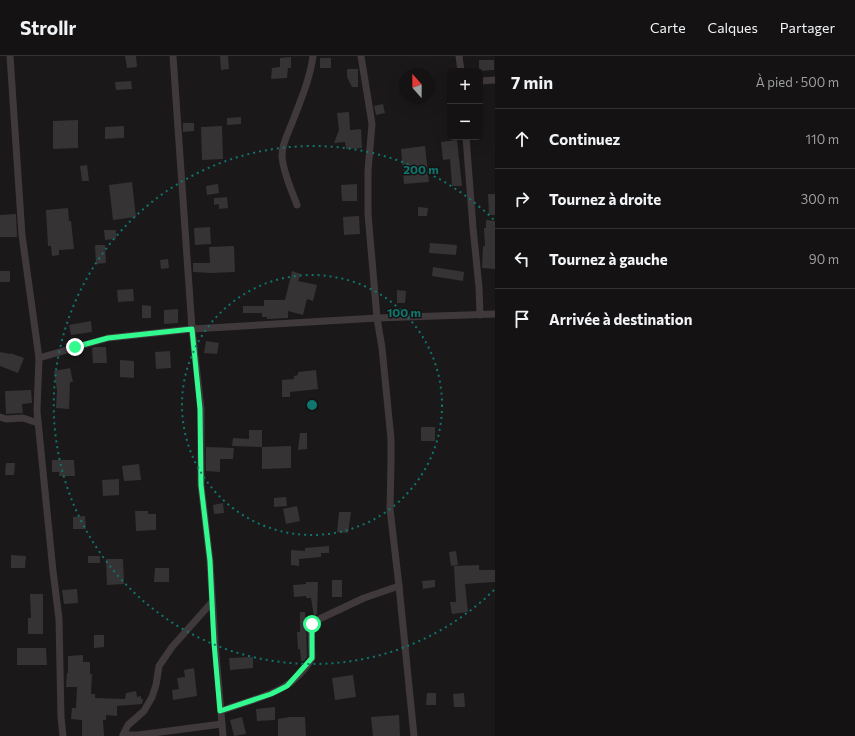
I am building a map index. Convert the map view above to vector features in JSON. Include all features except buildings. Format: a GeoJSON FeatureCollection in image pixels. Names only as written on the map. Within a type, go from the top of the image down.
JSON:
{"type":"FeatureCollection","features":[{"type":"Feature","properties":{"kind":"street"},"geometry":{"type":"LineString","coordinates":[[10,56],[22,235],[39,358],[37,411],[59,619],[61,717],[63,736]]}},
{"type":"Feature","properties":{"kind":"street"},"geometry":{"type":"LineString","coordinates":[[173,56],[192,329],[200,409],[201,485],[210,561],[223,736]]}},
{"type":"Feature","properties":{"kind":"street"},"geometry":{"type":"LineString","coordinates":[[297,205],[283,164],[282,155],[284,143],[308,78],[313,56]]}},
{"type":"Feature","properties":{"kind":"street"},"geometry":{"type":"LineString","coordinates":[[361,56],[372,124],[368,171],[368,214],[377,318],[382,348],[391,439],[390,509],[414,736]]}},
{"type":"Feature","properties":{"kind":"street"},"geometry":{"type":"LineString","coordinates":[[459,56],[461,68]]}},
{"type":"Feature","properties":{"kind":"street"},"geometry":{"type":"LineString","coordinates":[[483,81],[495,80]]}},
{"type":"Feature","properties":{"kind":"street"},"geometry":{"type":"LineString","coordinates":[[466,140],[480,315]]}},
{"type":"Feature","properties":{"kind":"street"},"geometry":{"type":"LineString","coordinates":[[39,358],[108,338],[192,329],[377,318],[495,314]]}},
{"type":"Feature","properties":{"kind":"street"},"geometry":{"type":"LineString","coordinates":[[0,417],[6,419],[23,418],[38,423]]}},
{"type":"Feature","properties":{"kind":"street"},"geometry":{"type":"LineString","coordinates":[[220,711],[271,694],[287,686],[312,658],[311,627],[313,622],[364,598],[399,586]]}},
{"type":"Feature","properties":{"kind":"street"},"geometry":{"type":"LineString","coordinates":[[212,602],[172,647],[159,666],[156,685],[152,697],[144,711],[128,725],[123,735],[138,735],[222,724]]}},
{"type":"Feature","properties":{"kind":"route"},"geometry":{"type":"LineString","coordinates":[[75,347],[108,338],[192,329],[200,409],[201,485],[210,561],[214,643],[220,711],[271,694],[287,686],[299,675],[312,658],[312,624]]}}]}
